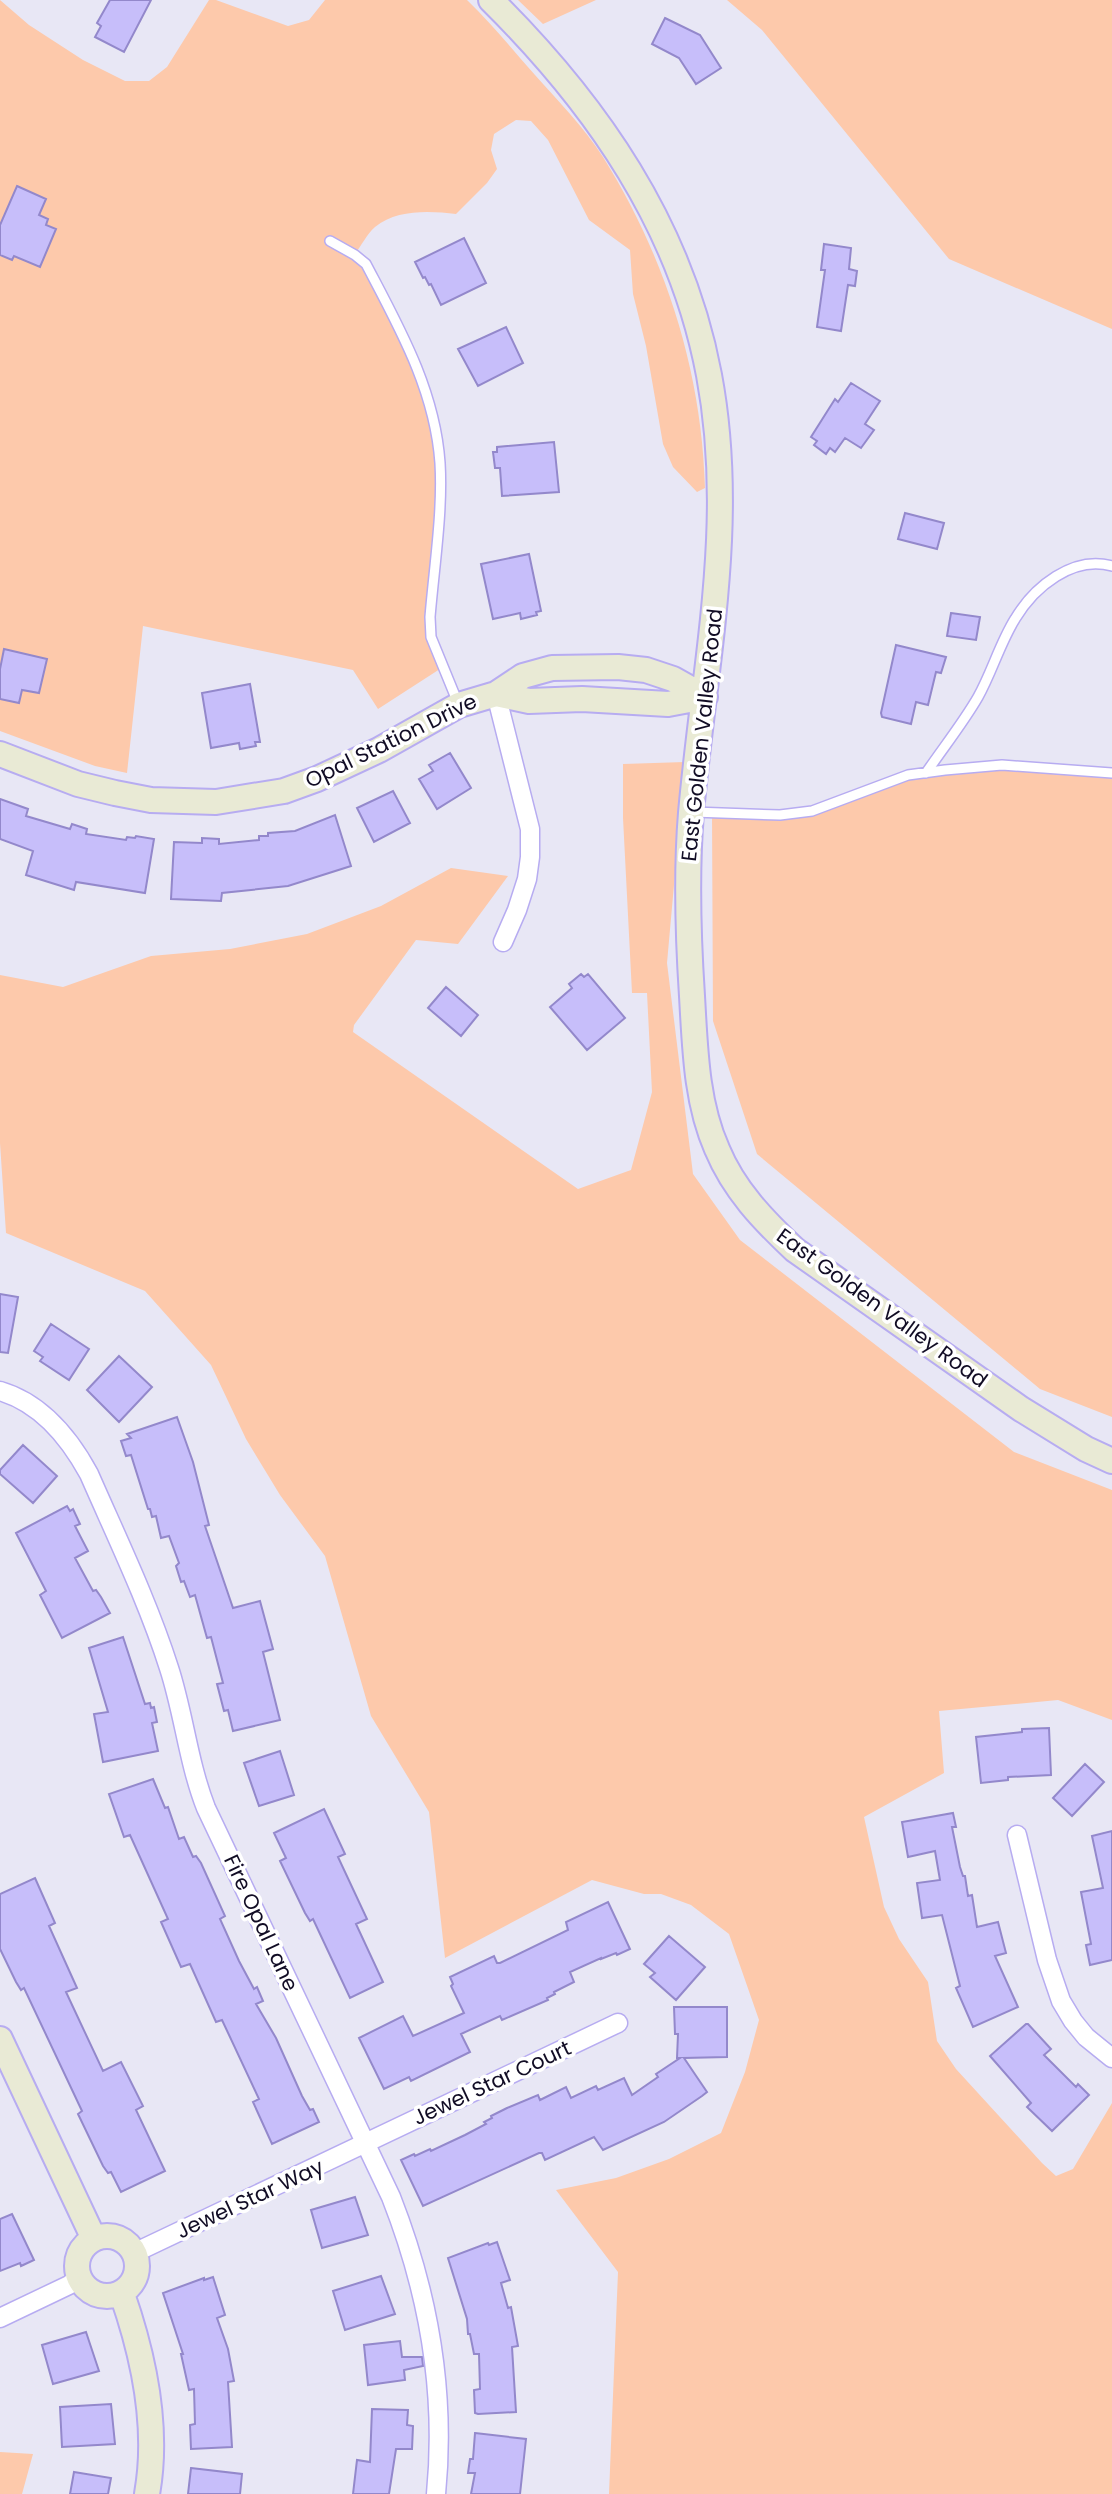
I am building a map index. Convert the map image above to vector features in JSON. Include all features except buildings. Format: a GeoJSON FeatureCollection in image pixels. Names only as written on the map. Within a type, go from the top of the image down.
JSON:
{"type":"FeatureCollection","features":[{"type":"Feature","properties":{"kind":"main road","name":"East Golden Valley Road"},"geometry":{"type":"LineString","coordinates":[[491,0],[554,68],[609,136],[661,226],[697,323],[715,413],[721,496],[716,603],[691,812],[688,877],[695,1041],[701,1089],[715,1145],[738,1189],[795,1250],[1021,1409],[1086,1449],[1112,1461]]}},
{"type":"Feature","properties":{"kind":"main road","name":"Opal Station Drive"},"geometry":{"type":"LineString","coordinates":[[0,754],[78,784],[115,793],[151,800],[216,802],[284,791],[317,779],[379,750],[459,705],[496,694],[523,677],[552,668],[618,667],[646,670],[673,679],[705,697]]}},
{"type":"Feature","properties":{"kind":"main road","name":"Opal Station Drive"},"geometry":{"type":"LineString","coordinates":[[496,694],[529,702],[582,699],[668,704],[705,697]]}},
{"type":"Feature","properties":{"kind":"main road"},"geometry":{"type":"LineString","coordinates":[[0,2039],[94,2239]]}},
{"type":"Feature","properties":{"kind":"main road"},"geometry":{"type":"LineString","coordinates":[[112,2236],[124,2240],[134,2253],[138,2261],[137,2274],[131,2286],[122,2294],[109,2297],[96,2295],[78,2278],[76,2265],[79,2252],[94,2239],[112,2236]]}},
{"type":"Feature","properties":{"kind":"main road"},"geometry":{"type":"LineString","coordinates":[[122,2294],[142,2361],[148,2401],[151,2444],[147,2494]]}},
{"type":"Feature","properties":{"kind":"street"},"geometry":{"type":"LineString","coordinates":[[496,694],[530,829],[527,879],[503,942]]}},
{"type":"Feature","properties":{"kind":"street","name":"Fire Opal Lane"},"geometry":{"type":"LineString","coordinates":[[0,1391],[34,1408],[58,1428],[76,1450],[89,1475],[157,1633],[180,1707],[196,1781],[206,1808],[391,2197],[421,2286],[437,2384],[436,2494]]}},
{"type":"Feature","properties":{"kind":"street"},"geometry":{"type":"LineString","coordinates":[[1017,1835],[1050,1971],[1061,2001],[1086,2037],[1112,2058]]}},
{"type":"Feature","properties":{"kind":"street","name":"Jewel Star Court"},"geometry":{"type":"LineString","coordinates":[[365,2143],[618,2023]]}},
{"type":"Feature","properties":{"kind":"street","name":"Jewel Star Way"},"geometry":{"type":"LineString","coordinates":[[134,2253],[365,2143]]}},
{"type":"Feature","properties":{"kind":"street"},"geometry":{"type":"LineString","coordinates":[[0,2318],[69,2285],[78,2278]]}},
{"type":"Feature","properties":{"kind":"lane"},"geometry":{"type":"LineString","coordinates":[[330,241],[366,264],[416,363],[426,389],[440,462],[431,637],[459,705]]}},
{"type":"Feature","properties":{"kind":"lane"},"geometry":{"type":"LineString","coordinates":[[926,773],[977,698],[1015,618],[1050,579],[1076,567],[1100,563],[1112,566]]}},
{"type":"Feature","properties":{"kind":"lane"},"geometry":{"type":"LineString","coordinates":[[691,812],[780,815],[813,811],[908,775],[1002,765],[1112,773]]}},
{"type":"Feature","properties":{"kind":"shaded area"},"geometry":{"type":"Polygon","coordinates":[[[0,0],[29,25],[83,60],[125,81],[149,81],[167,67],[209,0],[216,0],[288,26],[309,20],[325,0],[467,0],[588,135],[625,195],[645,234],[662,274],[688,358],[697,401],[705,488],[697,492],[673,467],[663,444],[646,346],[633,294],[630,250],[589,220],[548,140],[531,121],[516,120],[494,134],[491,150],[497,169],[456,214],[425,212],[393,217],[375,227],[355,254],[366,264],[416,363],[440,462],[430,617],[443,667],[378,709],[353,670],[143,626],[127,773],[95,766],[0,731],[0,0]]]}},
{"type":"Feature","properties":{"kind":"shaded area"},"geometry":{"type":"Polygon","coordinates":[[[518,0],[596,0],[543,24],[518,0]]]}},
{"type":"Feature","properties":{"kind":"shaded area"},"geometry":{"type":"Polygon","coordinates":[[[727,0],[1112,0],[1112,329],[949,259],[762,30],[727,0]]]}},
{"type":"Feature","properties":{"kind":"shaded area"},"geometry":{"type":"Polygon","coordinates":[[[685,762],[667,963],[693,1174],[740,1240],[1014,1452],[1112,1490],[1112,1720],[1058,1700],[939,1711],[944,1773],[864,1817],[884,1907],[899,1939],[928,1982],[937,2041],[956,2069],[1056,2176],[1073,2169],[1112,2103],[1112,2494],[609,2494],[618,2272],[556,2190],[616,2178],[669,2159],[721,2133],[745,2072],[759,2020],[729,1934],[691,1905],[661,1894],[644,1894],[592,1880],[445,1958],[429,1812],[371,1716],[325,1556],[280,1495],[246,1439],[211,1365],[145,1291],[6,1233],[0,1143],[0,975],[63,987],[151,956],[230,949],[307,934],[381,906],[451,868],[508,876],[458,944],[416,940],[354,1025],[353,1032],[578,1189],[631,1170],[652,1092],[647,993],[632,993],[623,818],[623,764],[685,762]]]}},
{"type":"Feature","properties":{"kind":"shaded area"},"geometry":{"type":"Polygon","coordinates":[[[1002,765],[1112,773],[1112,1417],[1040,1389],[757,1154],[713,1021],[712,813],[812,811],[908,775],[1002,765]]]}},
{"type":"Feature","properties":{"kind":"shaded area"},"geometry":{"type":"Polygon","coordinates":[[[0,2452],[33,2454],[22,2494],[0,2494],[0,2452]]]}}]}
